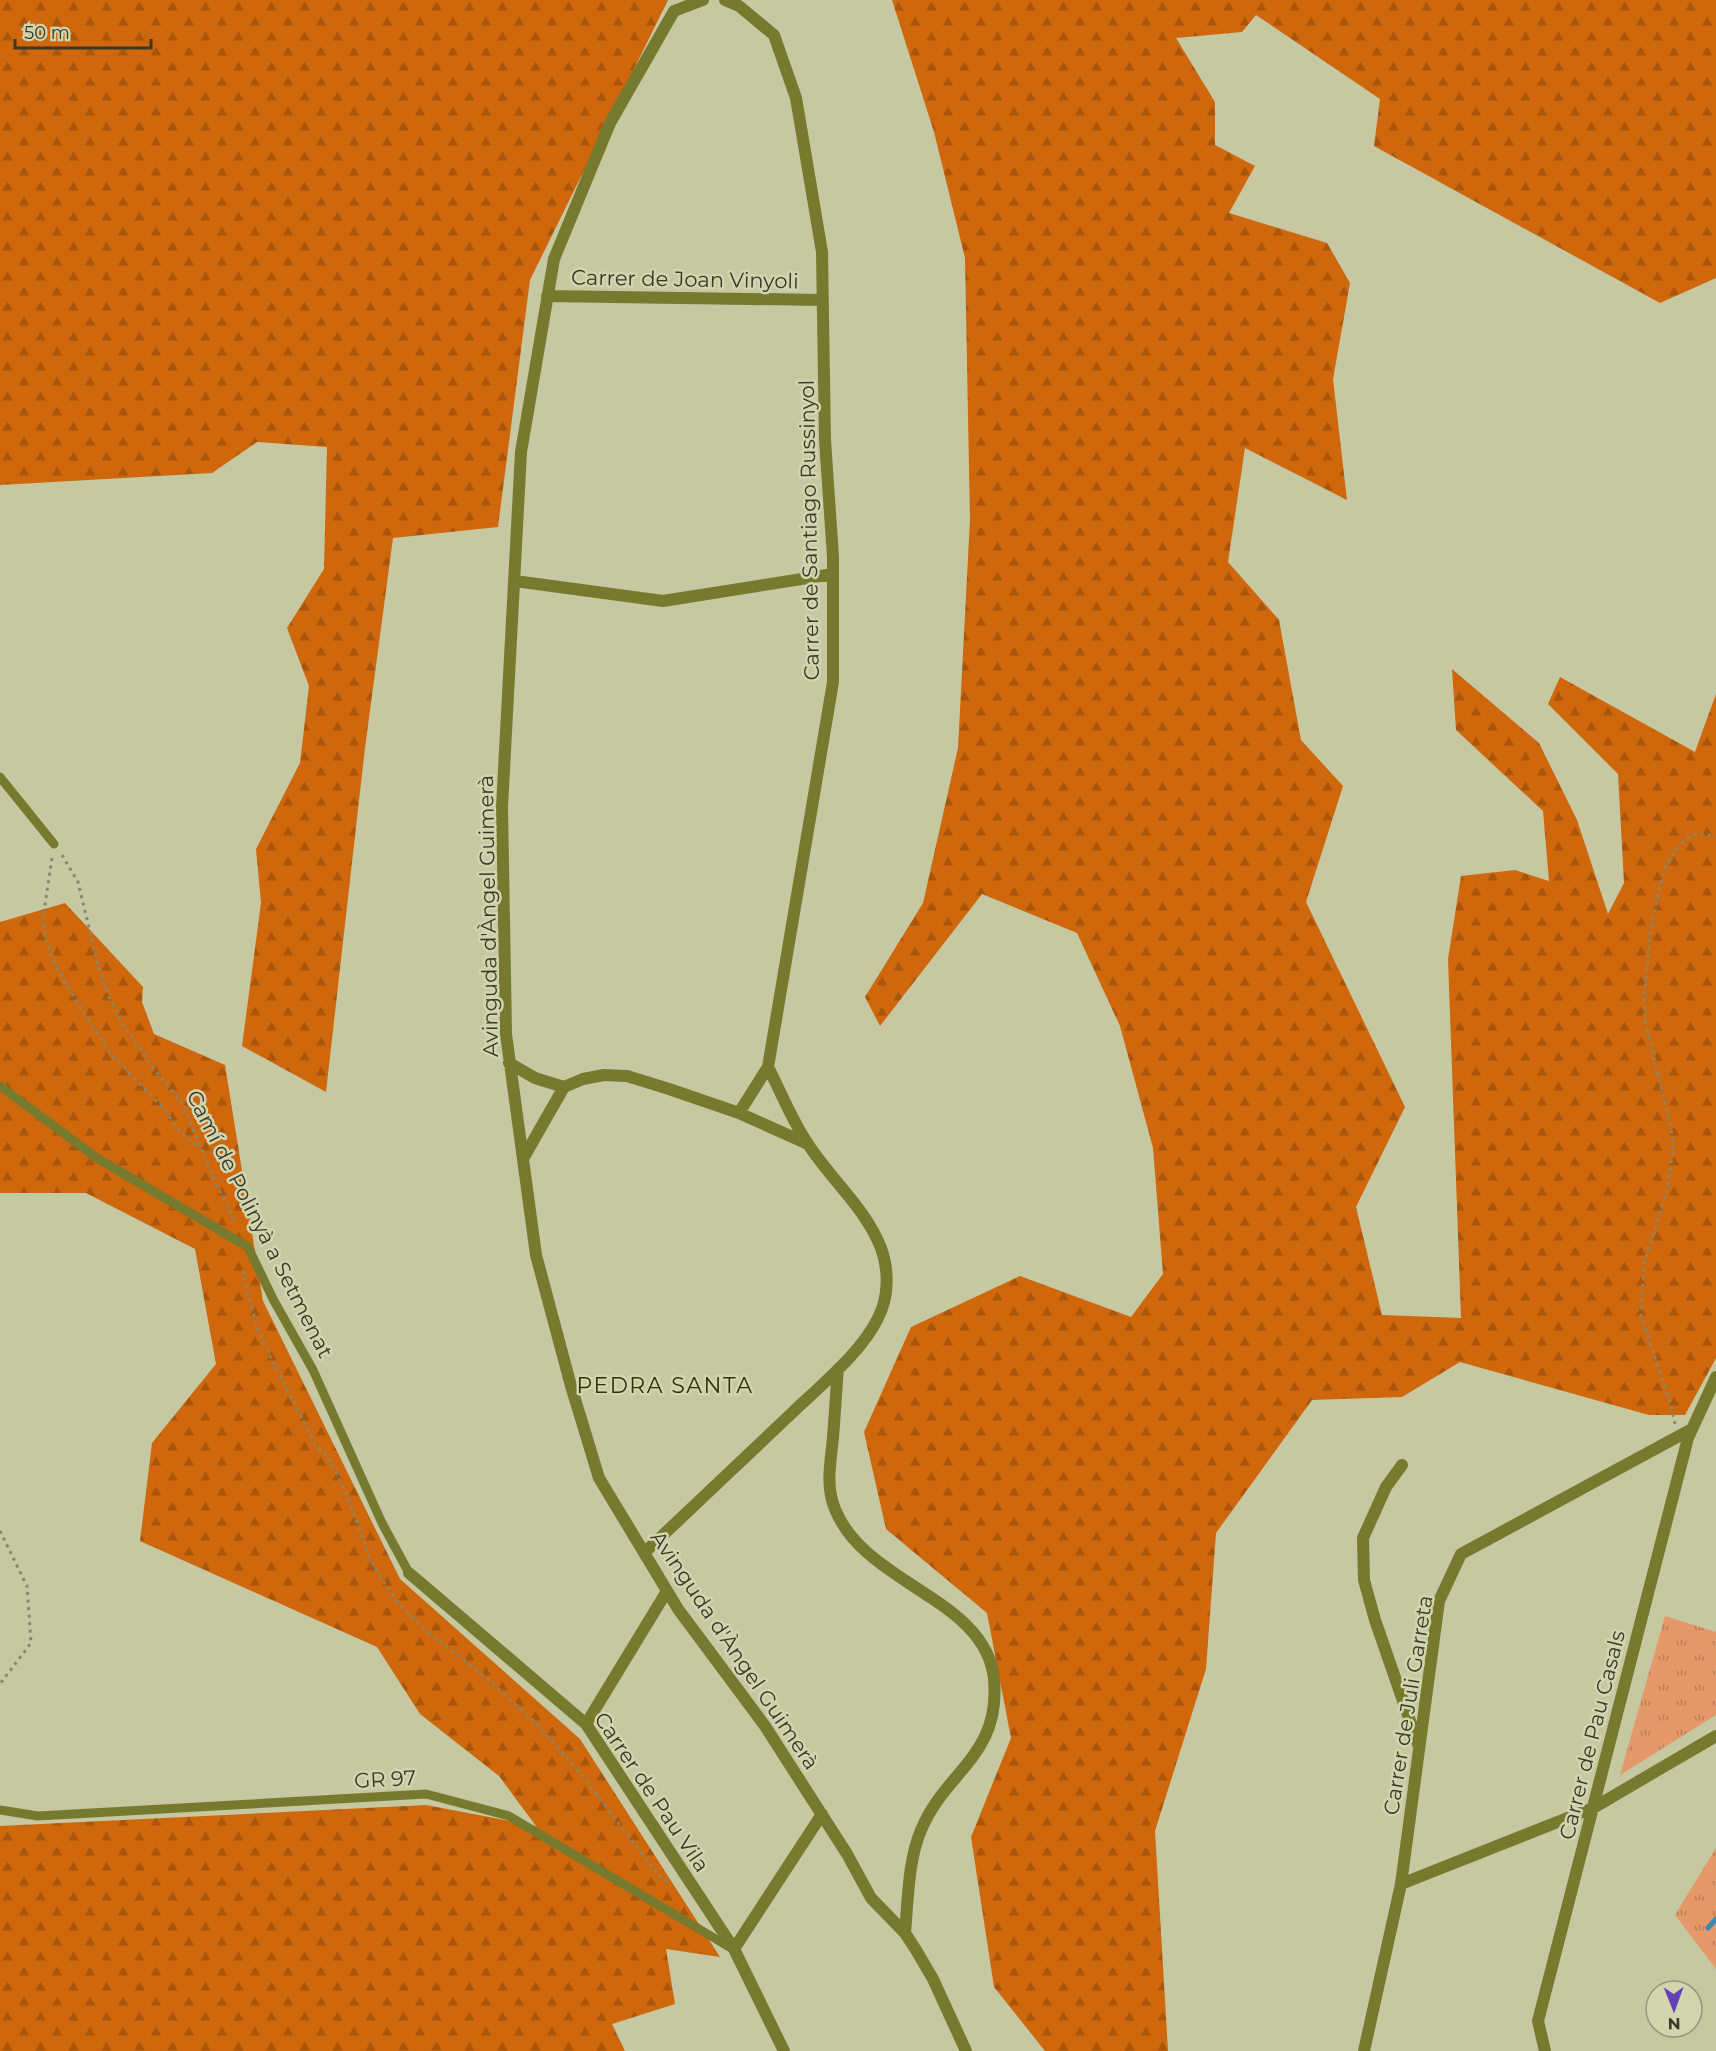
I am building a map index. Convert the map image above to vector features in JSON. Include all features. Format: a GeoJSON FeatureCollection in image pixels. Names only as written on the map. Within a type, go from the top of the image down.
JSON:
{"type":"FeatureCollection","features":[{"type":"Feature","properties":{"kind":"street","name":"Avinguda d'Àngel Guimerà"},"geometry":{"type":"LineString","coordinates":[[703,0],[674,11],[610,123],[554,259],[547,296],[522,452],[502,807],[506,1034],[509,1063],[536,1255],[571,1386],[599,1478],[678,1609],[765,1726],[822,1814],[871,1898],[905,1933],[933,1979],[966,2051]]}},
{"type":"Feature","properties":{"kind":"street","name":"Carrer de Santiago Russinyol"},"geometry":{"type":"LineString","coordinates":[[725,0],[739,6],[774,35],[796,98],[822,252],[825,440],[833,574],[833,682],[768,1067],[739,1113]]}},
{"type":"Feature","properties":{"kind":"street","name":"Carrer de Joan Vinyoli"},"geometry":{"type":"LineString","coordinates":[[547,296],[823,300]]}},
{"type":"Feature","properties":{"kind":"street"},"geometry":{"type":"LineString","coordinates":[[515,581],[663,601],[833,574]]}},
{"type":"Feature","properties":{"kind":"street"},"geometry":{"type":"LineString","coordinates":[[509,1063],[535,1078],[564,1087],[593,1076],[627,1076],[739,1113],[808,1144]]}},
{"type":"Feature","properties":{"kind":"street"},"geometry":{"type":"LineString","coordinates":[[644,1553],[838,1369],[877,1321],[884,1305],[887,1288],[886,1269],[881,1249],[856,1204],[808,1144],[768,1067]]}},
{"type":"Feature","properties":{"kind":"street"},"geometry":{"type":"LineString","coordinates":[[524,1157],[564,1087]]}},
{"type":"Feature","properties":{"kind":"street"},"geometry":{"type":"LineString","coordinates":[[838,1369],[828,1483],[834,1508],[848,1533],[869,1556],[963,1621],[979,1638],[988,1656],[994,1678],[991,1723],[984,1740],[976,1755],[932,1808],[920,1831],[913,1858],[905,1933]]}},
{"type":"Feature","properties":{"kind":"street","name":"Carrer de Pau Casals"},"geometry":{"type":"LineString","coordinates":[[1545,2051],[1538,2021],[1688,1438],[1716,1377]]}},
{"type":"Feature","properties":{"kind":"street","name":"Carrer de Juli Garreta"},"geometry":{"type":"LineString","coordinates":[[1364,2051],[1401,1884],[1439,1601],[1461,1554],[1692,1429]]}},
{"type":"Feature","properties":{"kind":"street"},"geometry":{"type":"LineString","coordinates":[[1402,1465],[1386,1487],[1363,1538],[1364,1580],[1375,1620],[1419,1748]]}},
{"type":"Feature","properties":{"kind":"street","name":"Carrer de Pau Vila"},"geometry":{"type":"LineString","coordinates":[[409,1573],[586,1724],[734,1949],[784,2051]]}},
{"type":"Feature","properties":{"kind":"street"},"geometry":{"type":"LineString","coordinates":[[586,1724],[668,1591]]}},
{"type":"Feature","properties":{"kind":"street"},"geometry":{"type":"LineString","coordinates":[[1401,1884],[1593,1808],[1716,1736]]}},
{"type":"Feature","properties":{"kind":"street"},"geometry":{"type":"LineString","coordinates":[[734,1949],[822,1814]]}},
{"type":"Feature","properties":{"kind":"lane"},"geometry":{"type":"LineString","coordinates":[[0,777],[54,844]]}},
{"type":"Feature","properties":{"kind":"lane"},"geometry":{"type":"LineString","coordinates":[[0,1086],[97,1158],[248,1247]]}},
{"type":"Feature","properties":{"kind":"lane","name":"Camí de Polinyà a Setmenat"},"geometry":{"type":"LineString","coordinates":[[248,1247],[313,1370],[382,1523],[409,1573]]}},
{"type":"Feature","properties":{"kind":"lane","name":"GR 97"},"geometry":{"type":"LineString","coordinates":[[0,1810],[38,1816],[426,1794],[509,1816],[734,1949]]}},
{"type":"Feature","properties":{"kind":"path"},"geometry":{"type":"LineString","coordinates":[[1677,1437],[1671,1405],[1641,1316],[1644,1264],[1668,1186],[1672,1148],[1671,1128],[1645,1021],[1644,1001],[1650,934],[1666,866],[1678,847],[1688,837],[1698,834],[1716,836]]}},
{"type":"Feature","properties":{"kind":"path"},"geometry":{"type":"LineString","coordinates":[[54,844],[43,918],[45,935],[55,965],[111,1054],[163,1108],[181,1133],[201,1149]]}},
{"type":"Feature","properties":{"kind":"path","name":"Camí de Polinyà a Setmenat"},"geometry":{"type":"LineString","coordinates":[[54,844],[78,882],[99,969],[109,997],[122,1023],[151,1065],[182,1103],[217,1186],[248,1247]]}},
{"type":"Feature","properties":{"kind":"path"},"geometry":{"type":"LineString","coordinates":[[0,1531],[27,1586],[31,1643],[0,1684]]}},
{"type":"Feature","properties":{"kind":"green space"},"geometry":{"type":"Polygon","coordinates":[[[0,0],[668,0],[530,280],[498,527],[393,538],[365,748],[326,1092],[242,1046],[261,903],[256,849],[300,763],[309,686],[287,628],[324,569],[327,447],[257,442],[212,473],[0,485],[0,0]]]}},
{"type":"Feature","properties":{"kind":"green space"},"geometry":{"type":"Polygon","coordinates":[[[892,0],[1716,0],[1716,278],[1660,303],[1374,146],[1380,99],[1256,15],[1242,32],[1176,38],[1215,102],[1215,145],[1255,166],[1229,213],[1327,243],[1350,283],[1333,379],[1347,500],[1245,448],[1228,562],[1279,620],[1301,740],[1343,786],[1306,902],[1405,1107],[1356,1207],[1382,1315],[1461,1318],[1448,959],[1461,876],[1515,870],[1549,881],[1543,811],[1456,730],[1452,669],[1539,743],[1577,820],[1608,914],[1624,883],[1618,774],[1548,704],[1560,677],[1695,752],[1716,694],[1716,1358],[1685,1415],[1649,1415],[1460,1362],[1402,1397],[1312,1400],[1216,1533],[1206,1669],[1155,1831],[1168,2051],[1045,2051],[994,1987],[971,1837],[1011,1738],[987,1613],[886,1529],[864,1432],[911,1327],[1020,1276],[1131,1317],[1163,1274],[1153,1148],[1120,1026],[1077,933],[982,894],[880,1026],[865,997],[923,903],[958,748],[970,520],[965,258],[934,132],[892,0]]]}},
{"type":"Feature","properties":{"kind":"green space"},"geometry":{"type":"Polygon","coordinates":[[[65,903],[143,987],[142,1002],[154,1034],[225,1065],[263,1301],[400,1579],[580,1739],[720,1957],[666,1949],[675,2004],[612,2024],[625,2051],[0,2051],[0,1826],[426,1805],[536,1826],[499,1776],[420,1714],[377,1647],[140,1541],[152,1443],[216,1364],[195,1249],[86,1193],[0,1193],[0,922],[65,903]]]}},
{"type":"Feature","properties":{"kind":"green space"},"geometry":{"type":"Polygon","coordinates":[[[1665,1616],[1716,1632],[1716,1715],[1620,1775],[1665,1616]]]}},
{"type":"Feature","properties":{"kind":"green space"},"geometry":{"type":"Polygon","coordinates":[[[1716,1848],[1716,1969],[1675,1915],[1716,1848]]]}},
{"type":"Feature","properties":{"kind":"waterway"},"geometry":{"type":"LineString","coordinates":[[1708,1928],[1716,1919]]}},
{"type":"Feature","properties":{"kind":"district","name":"PEDRA SANTA"},"geometry":{"type":"Point","coordinates":[665,1385]}}]}
